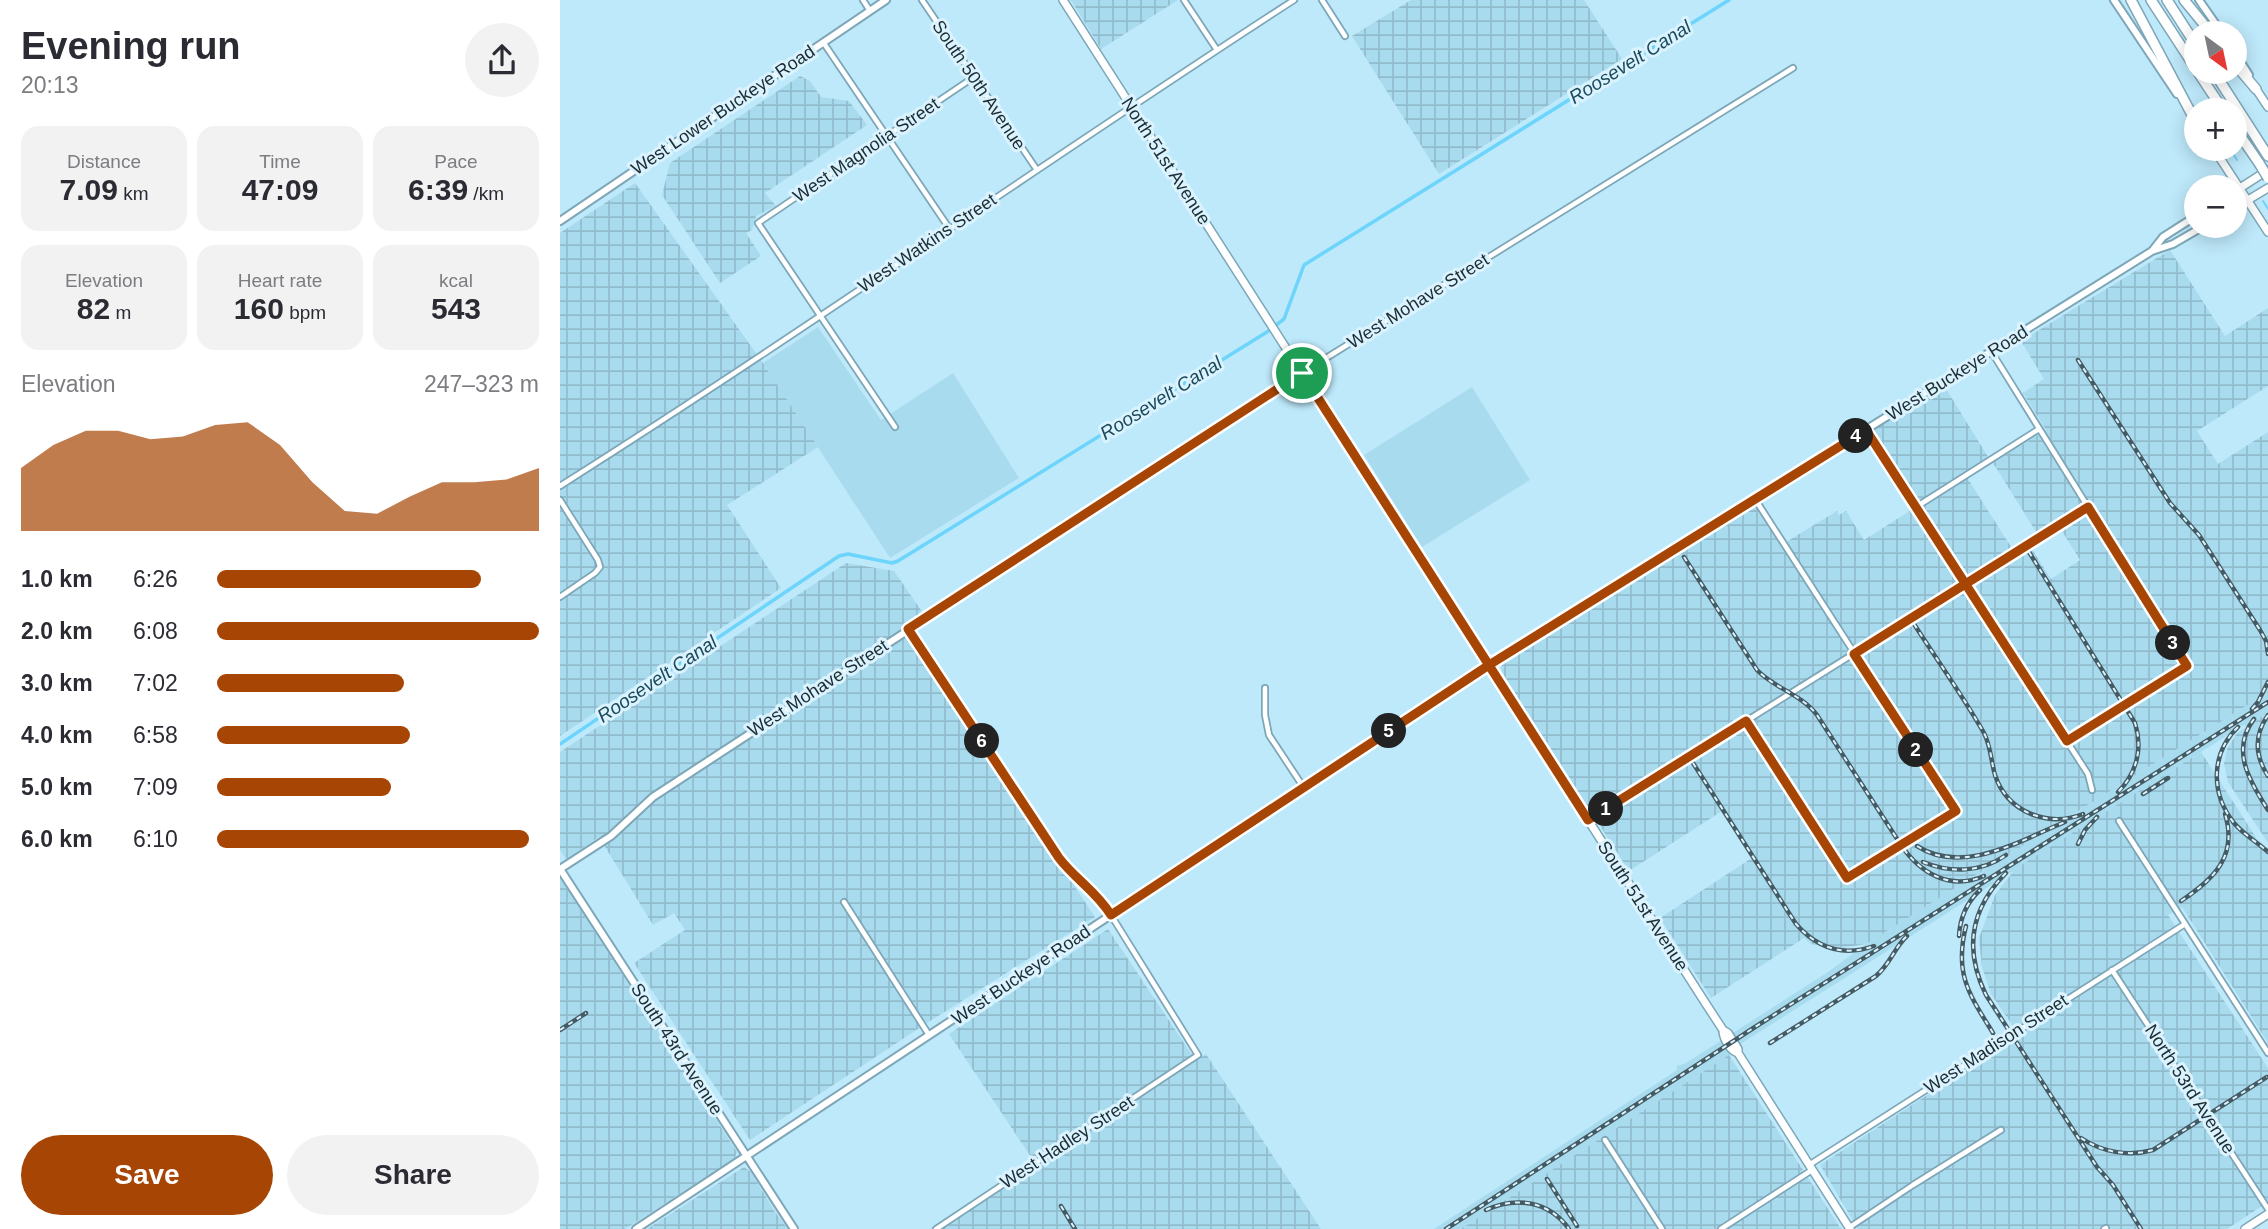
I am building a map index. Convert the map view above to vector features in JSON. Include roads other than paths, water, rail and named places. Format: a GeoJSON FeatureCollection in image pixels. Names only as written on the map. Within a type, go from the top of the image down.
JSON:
{"type":"FeatureCollection","features":[{"type":"Feature","properties":{"kind":"highway"},"geometry":{"type":"LineString","coordinates":[[2131,0],[2184,100]]}},
{"type":"Feature","properties":{"kind":"highway"},"geometry":{"type":"LineString","coordinates":[[2151,0],[2184,51]]}},
{"type":"Feature","properties":{"kind":"highway"},"geometry":{"type":"LineString","coordinates":[[2168,0],[2184,26]]}},
{"type":"Feature","properties":{"kind":"highway"},"geometry":{"type":"LineString","coordinates":[[2184,0],[2201,21]]}},
{"type":"Feature","properties":{"kind":"highway"},"geometry":{"type":"LineString","coordinates":[[2247,78],[2256,89]]}},
{"type":"Feature","properties":{"kind":"highway"},"geometry":{"type":"LineString","coordinates":[[2222,84],[2268,156]]}},
{"type":"Feature","properties":{"kind":"highway"},"geometry":{"type":"LineString","coordinates":[[2247,146],[2268,178]]}},
{"type":"Feature","properties":{"kind":"main road","name":"West Lower Buckeye Road"},"geometry":{"type":"LineString","coordinates":[[560,221],[886,0]]}},
{"type":"Feature","properties":{"kind":"main road","name":"North 51st Avenue"},"geometry":{"type":"LineString","coordinates":[[1063,0],[1269,323]]}},
{"type":"Feature","properties":{"kind":"main road"},"geometry":{"type":"LineString","coordinates":[[2114,0],[2184,104]]}},
{"type":"Feature","properties":{"kind":"main road"},"geometry":{"type":"LineString","coordinates":[[2199,0],[2214,21]]}},
{"type":"Feature","properties":{"kind":"main road"},"geometry":{"type":"LineString","coordinates":[[2247,74],[2268,107]]}},
{"type":"Feature","properties":{"kind":"main road"},"geometry":{"type":"LineString","coordinates":[[2247,184],[2268,170]]}},
{"type":"Feature","properties":{"kind":"main road"},"geometry":{"type":"LineString","coordinates":[[2268,188],[2248,201],[2268,232]]}},
{"type":"Feature","properties":{"kind":"main road","name":"West Buckeye Road"},"geometry":{"type":"LineString","coordinates":[[2152,251],[2164,237],[2184,224]]}},
{"type":"Feature","properties":{"kind":"main road","name":"West Buckeye Road"},"geometry":{"type":"LineString","coordinates":[[636,1229],[1489,665],[2152,251],[2184,238]]}},
{"type":"Feature","properties":{"kind":"main road","name":"South 51st Avenue"},"geometry":{"type":"LineString","coordinates":[[1269,323],[1723,1030],[1728,1033],[1738,1049],[1738,1054],[1849,1228]]}},
{"type":"Feature","properties":{"kind":"main road","name":"West Mohave Street"},"geometry":{"type":"LineString","coordinates":[[560,869],[611,836],[653,797],[1302,373]]}},
{"type":"Feature","properties":{"kind":"main road","name":"South 43rd Avenue"},"geometry":{"type":"LineString","coordinates":[[560,869],[794,1229]]}},
{"type":"Feature","properties":{"kind":"main road"},"geometry":{"type":"LineString","coordinates":[[2245,1229],[2268,1211]]}},
{"type":"Feature","properties":{"kind":"street"},"geometry":{"type":"LineString","coordinates":[[863,0],[870,11]]}},
{"type":"Feature","properties":{"kind":"street","name":"South 50th Avenue"},"geometry":{"type":"LineString","coordinates":[[922,0],[1037,170]]}},
{"type":"Feature","properties":{"kind":"street"},"geometry":{"type":"LineString","coordinates":[[1184,0],[1217,50]]}},
{"type":"Feature","properties":{"kind":"street","name":"West Watkins Street"},"geometry":{"type":"LineString","coordinates":[[560,486],[745,367],[949,228],[1294,0]]}},
{"type":"Feature","properties":{"kind":"street"},"geometry":{"type":"LineString","coordinates":[[1322,0],[1345,36]]}},
{"type":"Feature","properties":{"kind":"street"},"geometry":{"type":"LineString","coordinates":[[823,43],[949,228]]}},
{"type":"Feature","properties":{"kind":"street","name":"West Mohave Street"},"geometry":{"type":"LineString","coordinates":[[1302,373],[1793,68]]}},
{"type":"Feature","properties":{"kind":"street","name":"West Magnolia Street"},"geometry":{"type":"LineString","coordinates":[[819,316],[758,223],[974,76]]}},
{"type":"Feature","properties":{"kind":"street"},"geometry":{"type":"LineString","coordinates":[[819,316],[895,427]]}},
{"type":"Feature","properties":{"kind":"street"},"geometry":{"type":"LineString","coordinates":[[1991,351],[2187,666],[2067,741]]}},
{"type":"Feature","properties":{"kind":"street"},"geometry":{"type":"LineString","coordinates":[[1916,507],[2039,429]]}},
{"type":"Feature","properties":{"kind":"street"},"geometry":{"type":"LineString","coordinates":[[1866,430],[2088,774],[2092,790]]}},
{"type":"Feature","properties":{"kind":"street"},"geometry":{"type":"LineString","coordinates":[[1746,721],[1847,878],[1956,811],[1755,499]]}},
{"type":"Feature","properties":{"kind":"street"},"geometry":{"type":"LineString","coordinates":[[560,500],[600,567],[560,597]]}},
{"type":"Feature","properties":{"kind":"street"},"geometry":{"type":"LineString","coordinates":[[1588,820],[2088,507]]}},
{"type":"Feature","properties":{"kind":"street"},"geometry":{"type":"LineString","coordinates":[[908,629],[1059,858],[1094,891],[1111,915]]}},
{"type":"Feature","properties":{"kind":"street"},"geometry":{"type":"LineString","coordinates":[[1265,688],[1265,715],[1269,735],[1304,788]]}},
{"type":"Feature","properties":{"kind":"street"},"geometry":{"type":"LineString","coordinates":[[2119,821],[2268,1053]]}},
{"type":"Feature","properties":{"kind":"street"},"geometry":{"type":"LineString","coordinates":[[844,902],[930,1036]]}},
{"type":"Feature","properties":{"kind":"street","name":"West Hadley Street"},"geometry":{"type":"LineString","coordinates":[[936,1229],[1198,1055],[1111,915]]}},
{"type":"Feature","properties":{"kind":"street","name":"West Madison Street"},"geometry":{"type":"LineString","coordinates":[[1721,1229],[1811,1167],[2185,924]]}},
{"type":"Feature","properties":{"kind":"street","name":"North 53rd Avenue"},"geometry":{"type":"LineString","coordinates":[[2112,970],[2268,1211]]}},
{"type":"Feature","properties":{"kind":"street"},"geometry":{"type":"LineString","coordinates":[[1849,1228],[2001,1130]]}},
{"type":"Feature","properties":{"kind":"street"},"geometry":{"type":"LineString","coordinates":[[1605,1140],[1662,1229]]}},
{"type":"Feature","properties":{"kind":"waterway","name":"Roosevelt Canal"},"geometry":{"type":"LineString","coordinates":[[560,744],[839,556],[848,554],[892,563],[898,561],[1267,332],[1284,319],[1304,265],[1729,0]]}},
{"type":"Feature","properties":{"kind":"waterway"},"geometry":{"type":"LineString","coordinates":[[2263,201],[2268,209]]}},
{"type":"Feature","properties":{"kind":"railway"},"geometry":{"type":"LineString","coordinates":[[2078,360],[2170,503],[2199,535],[2260,630],[2266,641],[2268,654]]}},
{"type":"Feature","properties":{"kind":"railway"},"geometry":{"type":"LineString","coordinates":[[2029,552],[2135,723],[2137,760],[2130,777],[2118,792]]}},
{"type":"Feature","properties":{"kind":"railway"},"geometry":{"type":"LineString","coordinates":[[1684,557],[1757,670],[1817,715],[1901,845],[1917,864],[1937,877],[1948,880],[1971,880],[1984,876]]}},
{"type":"Feature","properties":{"kind":"railway"},"geometry":{"type":"LineString","coordinates":[[1914,624],[1984,733],[1995,775],[2009,799],[2030,814],[2043,818],[2070,818],[2083,814]]}},
{"type":"Feature","properties":{"kind":"railway"},"geometry":{"type":"LineString","coordinates":[[2252,709],[2268,682]]}},
{"type":"Feature","properties":{"kind":"railway"},"geometry":{"type":"LineString","coordinates":[[1446,1229],[1755,1027],[2268,702]]}},
{"type":"Feature","properties":{"kind":"railway"},"geometry":{"type":"LineString","coordinates":[[2268,715],[2258,738],[2261,761],[2268,776]]}},
{"type":"Feature","properties":{"kind":"railway"},"geometry":{"type":"LineString","coordinates":[[2254,719],[2247,731],[2243,754],[2249,777],[2268,810]]}},
{"type":"Feature","properties":{"kind":"railway"},"geometry":{"type":"LineString","coordinates":[[2238,727],[2229,737],[2219,761],[2217,774],[2221,799],[2234,823],[2268,852]]}},
{"type":"Feature","properties":{"kind":"railway"},"geometry":{"type":"LineString","coordinates":[[1693,763],[1796,924],[1813,939],[1831,948],[1852,951],[1874,946]]}},
{"type":"Feature","properties":{"kind":"railway"},"geometry":{"type":"LineString","coordinates":[[2143,794],[2168,778]]}},
{"type":"Feature","properties":{"kind":"railway"},"geometry":{"type":"LineString","coordinates":[[2181,901],[2204,884],[2220,865],[2228,842],[2225,814]]}},
{"type":"Feature","properties":{"kind":"railway"},"geometry":{"type":"LineString","coordinates":[[2078,844],[2085,830],[2097,817]]}},
{"type":"Feature","properties":{"kind":"railway"},"geometry":{"type":"LineString","coordinates":[[1917,846],[1935,854],[1972,856],[1992,852],[2065,822]]}},
{"type":"Feature","properties":{"kind":"railway"},"geometry":{"type":"LineString","coordinates":[[1923,862],[1944,868],[1965,869],[1986,865],[2006,855]]}},
{"type":"Feature","properties":{"kind":"railway"},"geometry":{"type":"LineString","coordinates":[[2006,873],[1985,901],[1974,931],[1973,946],[1979,978],[1986,995],[2097,1167],[2113,1185],[2141,1229]]}},
{"type":"Feature","properties":{"kind":"railway"},"geometry":{"type":"LineString","coordinates":[[1959,936],[1965,911],[1980,890]]}},
{"type":"Feature","properties":{"kind":"railway"},"geometry":{"type":"LineString","coordinates":[[1966,926],[1962,957],[1966,983],[1993,1033]]}},
{"type":"Feature","properties":{"kind":"railway"},"geometry":{"type":"LineString","coordinates":[[1770,1043],[1876,976],[1907,936]]}},
{"type":"Feature","properties":{"kind":"railway"},"geometry":{"type":"LineString","coordinates":[[560,1030],[586,1013]]}},
{"type":"Feature","properties":{"kind":"railway"},"geometry":{"type":"LineString","coordinates":[[2081,1138],[2116,1152],[2153,1150],[2267,1077]]}},
{"type":"Feature","properties":{"kind":"railway"},"geometry":{"type":"LineString","coordinates":[[1547,1179],[1577,1226]]}},
{"type":"Feature","properties":{"kind":"railway"},"geometry":{"type":"LineString","coordinates":[[1486,1210],[1509,1203],[1531,1204],[1552,1212],[1569,1229]]}},
{"type":"Feature","properties":{"kind":"railway"},"geometry":{"type":"LineString","coordinates":[[1061,1206],[1075,1229]]}}]}
